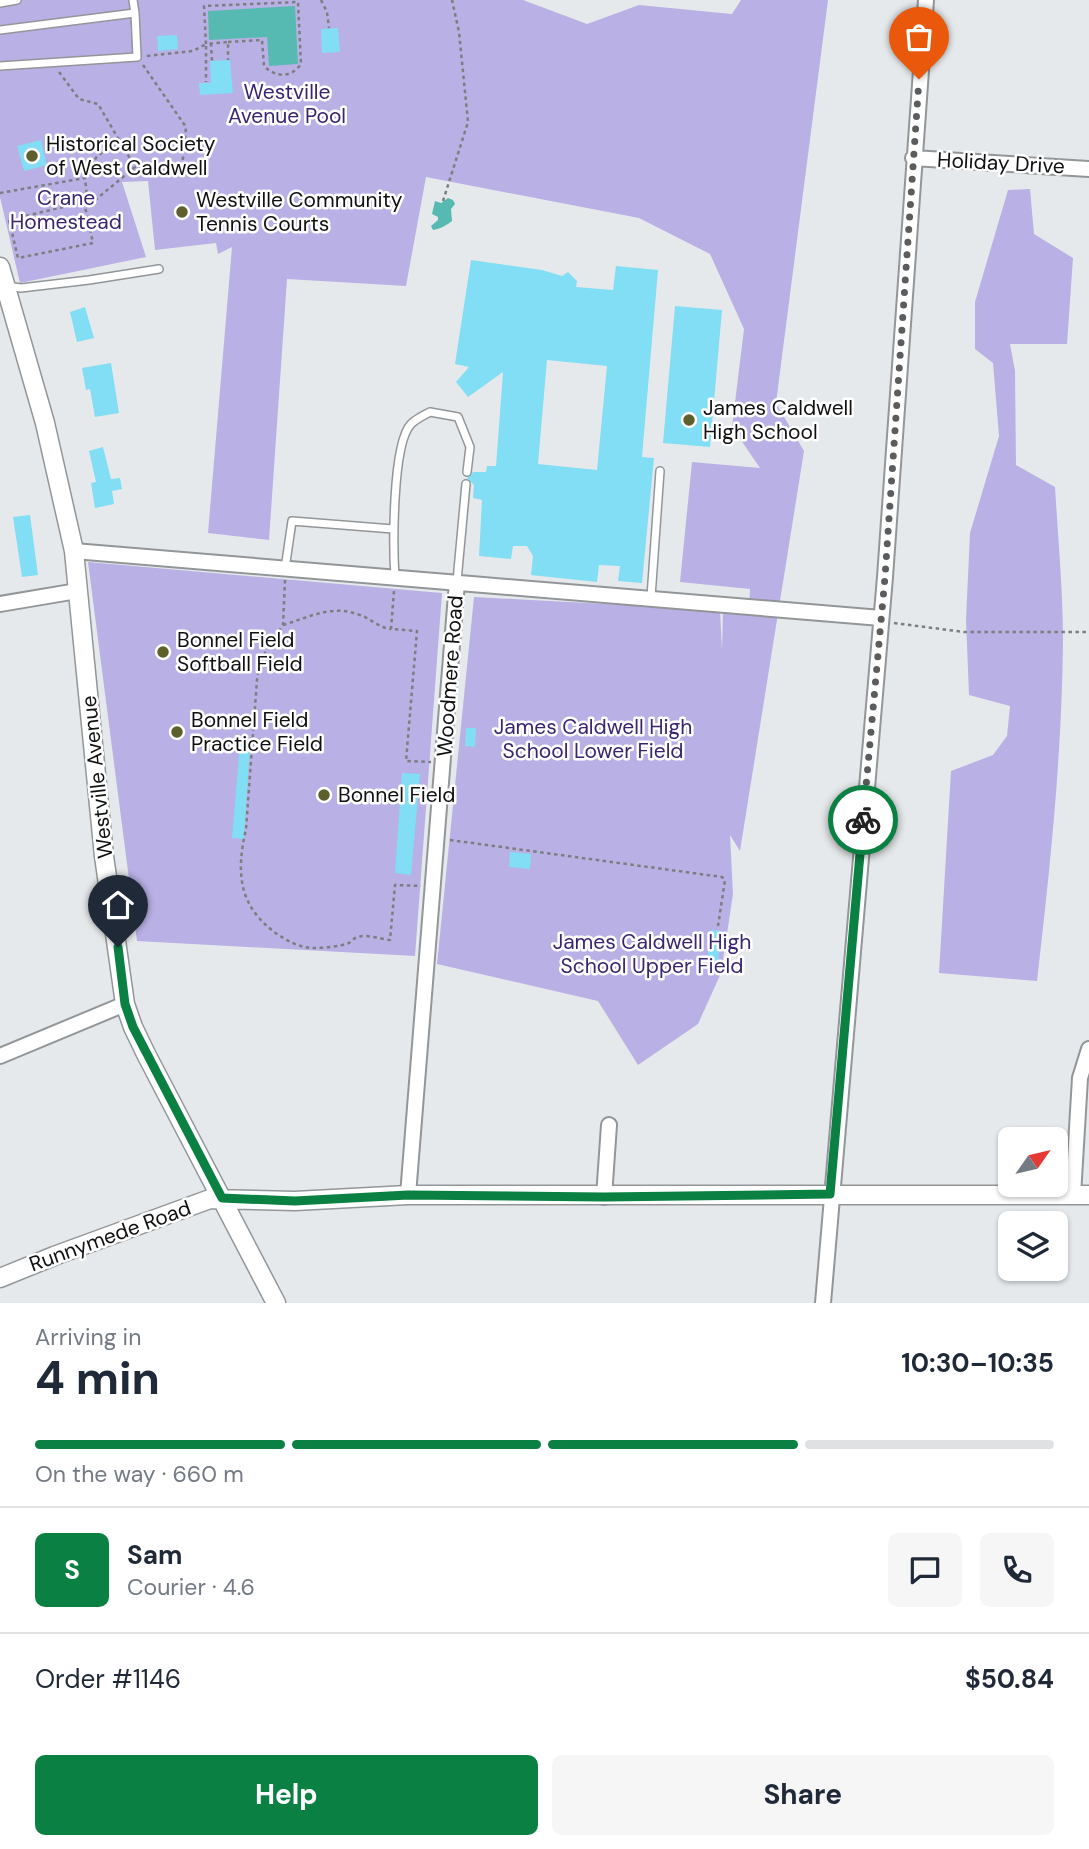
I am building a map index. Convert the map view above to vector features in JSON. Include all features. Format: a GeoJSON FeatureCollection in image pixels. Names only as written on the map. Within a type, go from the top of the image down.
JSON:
{"type":"FeatureCollection","features":[{"type":"Feature","properties":{"kind":"street"},"geometry":{"type":"LineString","coordinates":[[823,1303],[830,1194],[881,618],[926,0]]}},
{"type":"Feature","properties":{"kind":"street","name":"Holiday Drive"},"geometry":{"type":"LineString","coordinates":[[913,158],[1089,169]]}},
{"type":"Feature","properties":{"kind":"street","name":"Westville Avenue"},"geometry":{"type":"LineString","coordinates":[[0,267],[3,287],[45,423],[74,551],[104,856],[125,1004],[133,1027],[276,1303]]}},
{"type":"Feature","properties":{"kind":"street","name":"Woodmere Road"},"geometry":{"type":"LineString","coordinates":[[74,551],[457,582],[408,1195]]}},
{"type":"Feature","properties":{"kind":"street"},"geometry":{"type":"LineString","coordinates":[[457,582],[881,618]]}},
{"type":"Feature","properties":{"kind":"street"},"geometry":{"type":"LineString","coordinates":[[0,604],[77,591]]}},
{"type":"Feature","properties":{"kind":"street"},"geometry":{"type":"LineString","coordinates":[[0,1056],[125,1004]]}},
{"type":"Feature","properties":{"kind":"street"},"geometry":{"type":"LineString","coordinates":[[1081,1195],[1080,1078],[1089,1049]]}},
{"type":"Feature","properties":{"kind":"street"},"geometry":{"type":"LineString","coordinates":[[604,1197],[609,1125]]}},
{"type":"Feature","properties":{"kind":"street","name":"Runnymede Road"},"geometry":{"type":"LineString","coordinates":[[0,1278],[54,1255],[210,1199],[222,1198],[295,1201],[408,1195],[1081,1195]]}},
{"type":"Feature","properties":{"kind":"lane"},"geometry":{"type":"LineString","coordinates":[[0,3],[17,0]]}},
{"type":"Feature","properties":{"kind":"lane"},"geometry":{"type":"LineString","coordinates":[[0,66],[137,57],[133,0]]}},
{"type":"Feature","properties":{"kind":"lane"},"geometry":{"type":"LineString","coordinates":[[0,30],[135,13]]}},
{"type":"Feature","properties":{"kind":"lane"},"geometry":{"type":"LineString","coordinates":[[3,287],[21,288],[159,269]]}},
{"type":"Feature","properties":{"kind":"lane"},"geometry":{"type":"LineString","coordinates":[[395,577],[393,529],[400,452],[410,425],[430,412],[458,417],[470,447],[467,472]]}},
{"type":"Feature","properties":{"kind":"lane"},"geometry":{"type":"LineString","coordinates":[[651,597],[660,471]]}},
{"type":"Feature","properties":{"kind":"lane"},"geometry":{"type":"LineString","coordinates":[[457,582],[466,484]]}},
{"type":"Feature","properties":{"kind":"lane"},"geometry":{"type":"LineString","coordinates":[[285,570],[292,521],[393,529]]}},
{"type":"Feature","properties":{"kind":"path"},"geometry":{"type":"LineString","coordinates":[[321,0],[327,12],[329,28]]}},
{"type":"Feature","properties":{"kind":"path"},"geometry":{"type":"LineString","coordinates":[[443,201],[468,122],[459,32],[452,0]]}},
{"type":"Feature","properties":{"kind":"path"},"geometry":{"type":"LineString","coordinates":[[181,177],[186,127],[137,57],[193,51],[206,44],[211,43],[262,40],[264,66],[282,76],[293,73],[301,64],[298,2],[204,6],[206,44],[206,82]]}},
{"type":"Feature","properties":{"kind":"path"},"geometry":{"type":"LineString","coordinates":[[228,42],[228,60]]}},
{"type":"Feature","properties":{"kind":"path"},"geometry":{"type":"LineString","coordinates":[[211,43],[212,61]]}},
{"type":"Feature","properties":{"kind":"path"},"geometry":{"type":"LineString","coordinates":[[49,63],[67,81],[79,99],[98,104],[135,167],[88,206]]}},
{"type":"Feature","properties":{"kind":"path"},"geometry":{"type":"LineString","coordinates":[[88,206],[85,178],[97,156],[120,141]]}},
{"type":"Feature","properties":{"kind":"path"},"geometry":{"type":"LineString","coordinates":[[0,193],[85,178]]}},
{"type":"Feature","properties":{"kind":"path"},"geometry":{"type":"LineString","coordinates":[[84,202],[88,206]]}},
{"type":"Feature","properties":{"kind":"path"},"geometry":{"type":"LineString","coordinates":[[84,202],[93,243],[18,258],[9,220],[84,202]]}},
{"type":"Feature","properties":{"kind":"path"},"geometry":{"type":"LineString","coordinates":[[285,570],[283,625],[265,653],[257,680],[246,829],[242,845],[243,886],[248,906],[270,929],[290,943],[310,948],[333,947],[348,943],[359,936],[390,940],[395,885],[432,886]]}},
{"type":"Feature","properties":{"kind":"path"},"geometry":{"type":"LineString","coordinates":[[391,629],[395,577]]}},
{"type":"Feature","properties":{"kind":"path"},"geometry":{"type":"LineString","coordinates":[[283,625],[324,611],[340,610],[371,619],[384,629],[417,631],[405,761],[443,763]]}},
{"type":"Feature","properties":{"kind":"path"},"geometry":{"type":"LineString","coordinates":[[881,618],[898,625],[964,632],[1089,632]]}},
{"type":"Feature","properties":{"kind":"path"},"geometry":{"type":"LineString","coordinates":[[436,839],[722,877],[725,880],[718,926]]}},
{"type":"Feature","properties":{"kind":"green space"},"geometry":{"type":"Polygon","coordinates":[[[0,0],[523,0],[587,24],[639,5],[732,14],[741,0],[828,0],[776,403],[804,451],[740,851],[730,835],[733,894],[721,973],[698,1024],[638,1065],[598,1001],[437,964],[474,597],[720,610],[722,651],[723,609],[749,611],[750,589],[680,582],[692,462],[760,468],[732,427],[744,329],[710,254],[639,218],[426,177],[406,286],[287,279],[269,540],[208,533],[232,247],[218,254],[216,243],[155,250],[148,181],[122,182],[146,257],[20,283],[0,197],[0,0]]]}},
{"type":"Feature","properties":{"kind":"green space"},"geometry":{"type":"Polygon","coordinates":[[[1030,189],[1034,234],[1073,258],[1067,344],[1010,344],[1015,371],[1016,465],[1055,487],[1062,603],[1058,769],[1037,981],[939,973],[951,771],[993,755],[1007,736],[1010,706],[969,695],[966,620],[970,533],[999,436],[993,363],[975,349],[975,302],[1008,190],[1030,189]]]}},
{"type":"Feature","properties":{"kind":"green space","name":"Bonnel Field"},"geometry":{"type":"Polygon","coordinates":[[[88,562],[442,593],[415,956],[137,941],[88,562]]]}},
{"type":"Feature","properties":{"kind":"water","name":"Westville Avenue Pool"},"geometry":{"type":"Polygon","coordinates":[[[295,6],[298,64],[269,66],[267,37],[209,40],[208,11],[295,6]]]}},
{"type":"Feature","properties":{"kind":"water"},"geometry":{"type":"Polygon","coordinates":[[[448,198],[455,204],[451,209],[452,221],[433,230],[431,226],[438,220],[438,217],[432,214],[435,201],[441,203],[448,198]]]}},
{"type":"Feature","properties":{"kind":"building"},"geometry":{"type":"Polygon","coordinates":[[[338,28],[340,52],[322,53],[321,29],[338,28]]]}},
{"type":"Feature","properties":{"kind":"building"},"geometry":{"type":"Polygon","coordinates":[[[177,35],[178,49],[158,51],[157,36],[177,35]]]}},
{"type":"Feature","properties":{"kind":"building"},"geometry":{"type":"Polygon","coordinates":[[[230,60],[233,93],[200,95],[199,83],[211,83],[210,61],[230,60]]]}},
{"type":"Feature","properties":{"kind":"building","name":"Historical Society of West Caldwell"},"geometry":{"type":"Polygon","coordinates":[[[41,140],[47,165],[24,171],[17,146],[41,140]]]}},
{"type":"Feature","properties":{"kind":"building","name":"James Caldwell High School"},"geometry":{"type":"Polygon","coordinates":[[[471,260],[542,270],[562,276],[568,272],[577,281],[576,287],[613,290],[616,266],[658,270],[642,457],[654,458],[642,583],[618,581],[620,566],[599,565],[597,582],[531,575],[533,556],[527,546],[513,546],[511,559],[479,556],[482,500],[473,498],[474,485],[467,478],[473,472],[486,472],[487,466],[496,466],[503,372],[468,397],[456,382],[469,367],[455,364],[471,260]],[[547,360],[538,464],[597,470],[607,366],[547,360]]]}},
{"type":"Feature","properties":{"kind":"building"},"geometry":{"type":"Polygon","coordinates":[[[675,306],[722,310],[710,447],[663,443],[675,306]]]}},
{"type":"Feature","properties":{"kind":"building"},"geometry":{"type":"Polygon","coordinates":[[[85,307],[94,338],[77,342],[70,312],[85,307]]]}},
{"type":"Feature","properties":{"kind":"building"},"geometry":{"type":"Polygon","coordinates":[[[111,363],[119,413],[95,417],[90,389],[86,390],[82,368],[111,363]]]}},
{"type":"Feature","properties":{"kind":"building"},"geometry":{"type":"Polygon","coordinates":[[[103,447],[111,479],[120,478],[122,489],[112,491],[114,504],[95,508],[91,483],[96,482],[89,451],[103,447]]]}},
{"type":"Feature","properties":{"kind":"building"},"geometry":{"type":"Polygon","coordinates":[[[30,515],[38,575],[22,577],[13,517],[30,515]]]}},
{"type":"Feature","properties":{"kind":"building"},"geometry":{"type":"Polygon","coordinates":[[[466,728],[476,728],[475,747],[465,746],[466,728]]]}},
{"type":"Feature","properties":{"kind":"building"},"geometry":{"type":"Polygon","coordinates":[[[240,744],[250,744],[244,839],[232,838],[240,744]]]}},
{"type":"Feature","properties":{"kind":"building"},"geometry":{"type":"Polygon","coordinates":[[[402,773],[420,774],[411,875],[395,873],[402,773]]]}},
{"type":"Feature","properties":{"kind":"building"},"geometry":{"type":"Polygon","coordinates":[[[510,852],[531,854],[530,869],[509,867],[510,852]]]}},
{"type":"Feature","properties":{"kind":"building"},"geometry":{"type":"Polygon","coordinates":[[[711,930],[722,931],[718,961],[707,960],[711,930]]]}},
{"type":"Feature","properties":{"kind":"way so far"},"geometry":{"type":"LineString","coordinates":[[863,820],[885,577],[919,79]]}},
{"type":"Feature","properties":{"kind":"place","name":"Historical Society of West Caldwell"},"geometry":{"type":"Point","coordinates":[32,156]}},
{"type":"Feature","properties":{"kind":"place","name":"Westville Community Tennis Courts"},"geometry":{"type":"Point","coordinates":[182,212]}},
{"type":"Feature","properties":{"kind":"place","name":"James Caldwell High School"},"geometry":{"type":"Point","coordinates":[689,420]}},
{"type":"Feature","properties":{"kind":"place","name":"Bonnel Field Softball Field"},"geometry":{"type":"Point","coordinates":[163,652]}},
{"type":"Feature","properties":{"kind":"place","name":"Bonnel Field Practice Field"},"geometry":{"type":"Point","coordinates":[177,732]}},
{"type":"Feature","properties":{"kind":"place","name":"Bonnel Field"},"geometry":{"type":"Point","coordinates":[324,795]}},
{"type":"Feature","properties":{"kind":"route"},"geometry":{"type":"LineString","coordinates":[[118,947],[125,1004],[133,1027],[222,1198],[295,1201],[408,1195],[604,1197],[830,1194],[863,820]]}},
{"type":"Feature","properties":{"kind":"park label","name":"Crane Homestead"},"geometry":{"type":"Point","coordinates":[66,210]}},
{"type":"Feature","properties":{"kind":"park label","name":"James Caldwell High School Lower Field"},"geometry":{"type":"Point","coordinates":[593,739]}},
{"type":"Feature","properties":{"kind":"park label","name":"James Caldwell High School Upper Field"},"geometry":{"type":"Point","coordinates":[652,954]}}]}
